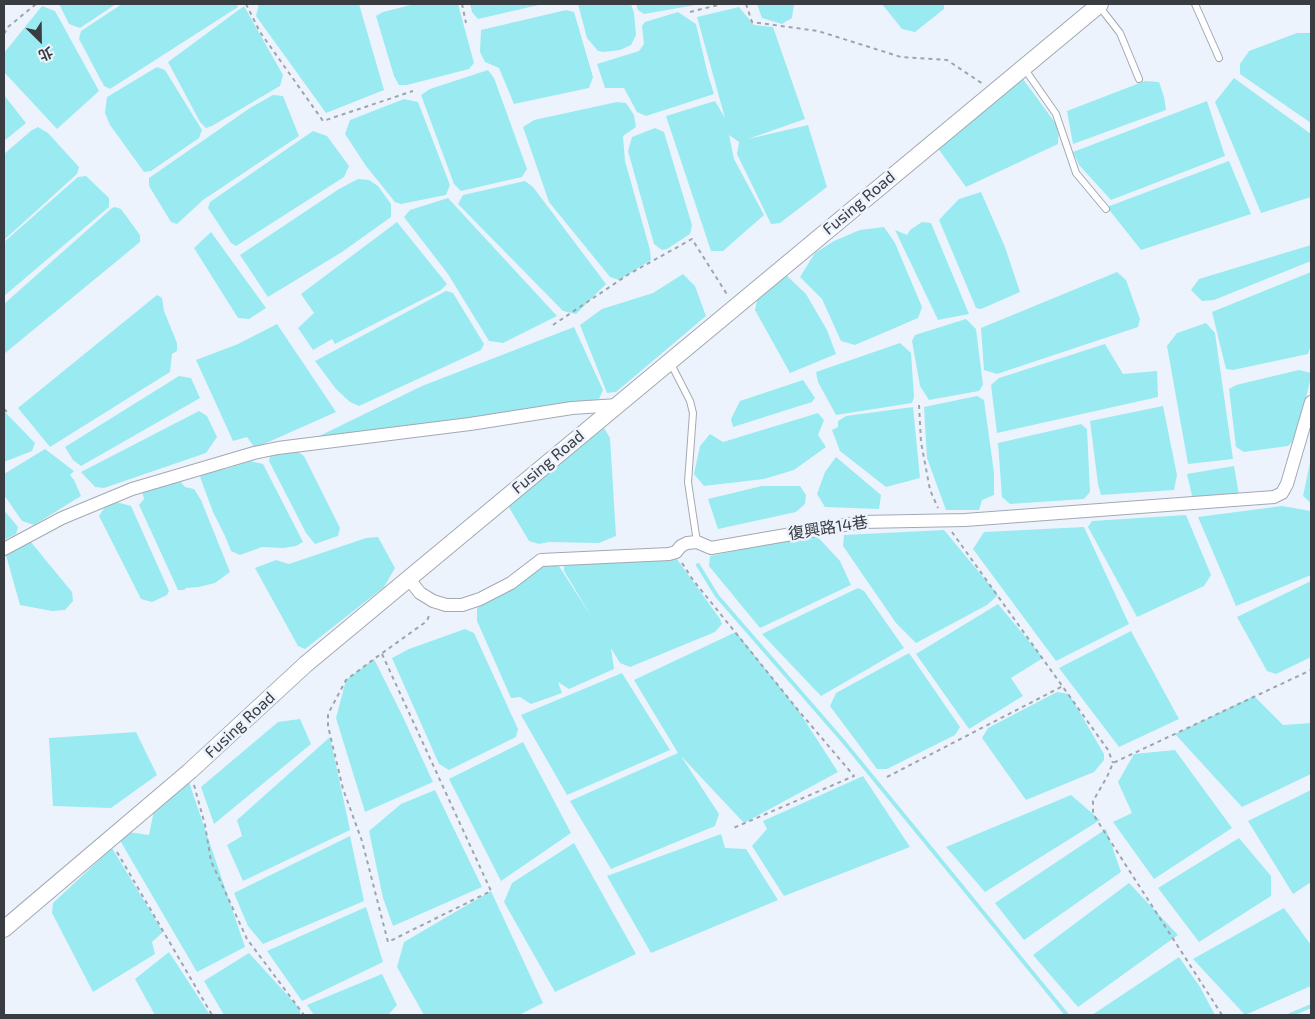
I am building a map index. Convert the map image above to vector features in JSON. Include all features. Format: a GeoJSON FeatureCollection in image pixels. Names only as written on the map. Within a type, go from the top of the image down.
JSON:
{"type":"FeatureCollection","features":[{"type":"Feature","properties":{"kind":"street","name":"Fusing Road"},"geometry":{"type":"LineString","coordinates":[[4,929],[190,771],[306,664],[1098,4]]}},
{"type":"Feature","properties":{"kind":"street","name":"復興路14巷"},"geometry":{"type":"LineString","coordinates":[[697,542],[711,548],[861,522],[965,520],[1274,497],[1282,493],[1287,484],[1311,402]]}},
{"type":"Feature","properties":{"kind":"street"},"geometry":{"type":"LineString","coordinates":[[4,549],[62,518],[132,489],[254,453],[278,448],[470,424],[572,408],[618,405]]}},
{"type":"Feature","properties":{"kind":"street"},"geometry":{"type":"LineString","coordinates":[[409,579],[420,593],[433,601],[446,605],[462,605],[480,599],[511,583],[541,560],[669,554],[676,552],[682,546],[697,542]]}},
{"type":"Feature","properties":{"kind":"lane"},"geometry":{"type":"LineString","coordinates":[[1098,4],[1120,32],[1139,79]]}},
{"type":"Feature","properties":{"kind":"lane"},"geometry":{"type":"LineString","coordinates":[[1195,4],[1219,58]]}},
{"type":"Feature","properties":{"kind":"lane"},"geometry":{"type":"LineString","coordinates":[[1023,67],[1056,114],[1076,173],[1106,209]]}},
{"type":"Feature","properties":{"kind":"lane"},"geometry":{"type":"LineString","coordinates":[[670,362],[690,401],[693,413],[688,482],[697,542]]}},
{"type":"Feature","properties":{"kind":"path"},"geometry":{"type":"LineString","coordinates":[[4,34],[8,27],[36,4]]}},
{"type":"Feature","properties":{"kind":"path"},"geometry":{"type":"LineString","coordinates":[[246,4],[260,32],[323,121],[413,90]]}},
{"type":"Feature","properties":{"kind":"path"},"geometry":{"type":"LineString","coordinates":[[462,4],[466,23]]}},
{"type":"Feature","properties":{"kind":"path"},"geometry":{"type":"LineString","coordinates":[[690,12],[722,4]]}},
{"type":"Feature","properties":{"kind":"path"},"geometry":{"type":"LineString","coordinates":[[746,4],[752,22],[818,31],[900,58],[947,60],[994,91]]}},
{"type":"Feature","properties":{"kind":"path"},"geometry":{"type":"LineString","coordinates":[[553,325],[629,274],[692,239],[734,307]]}},
{"type":"Feature","properties":{"kind":"path"},"geometry":{"type":"LineString","coordinates":[[919,405],[921,442],[930,490],[944,520],[1108,750],[1113,764]]}},
{"type":"Feature","properties":{"kind":"path"},"geometry":{"type":"LineString","coordinates":[[4,408],[8,413]]}},
{"type":"Feature","properties":{"kind":"path"},"geometry":{"type":"LineString","coordinates":[[676,552],[699,587],[854,776],[731,829]]}},
{"type":"Feature","properties":{"kind":"path"},"geometry":{"type":"LineString","coordinates":[[382,654],[491,892],[388,942],[362,841],[343,789],[328,726],[328,714],[346,680],[382,654],[427,622],[433,601]]}},
{"type":"Feature","properties":{"kind":"path"},"geometry":{"type":"LineString","coordinates":[[1222,1015],[1093,814],[1093,801],[1113,764],[1311,670]]}},
{"type":"Feature","properties":{"kind":"path"},"geometry":{"type":"LineString","coordinates":[[887,777],[1063,686]]}},
{"type":"Feature","properties":{"kind":"path"},"geometry":{"type":"LineString","coordinates":[[190,771],[205,825],[211,861],[247,939],[304,1015]]}},
{"type":"Feature","properties":{"kind":"path"},"geometry":{"type":"LineString","coordinates":[[109,839],[212,1015]]}},
{"type":"Feature","properties":{"kind":"water"},"geometry":{"type":"Polygon","coordinates":[[[59,4],[116,4],[80,28],[69,24],[59,4]]]}},
{"type":"Feature","properties":{"kind":"water"},"geometry":{"type":"Polygon","coordinates":[[[122,4],[237,4],[238,7],[110,89],[104,86],[79,39],[81,31],[122,4]]]}},
{"type":"Feature","properties":{"kind":"water"},"geometry":{"type":"Polygon","coordinates":[[[259,4],[359,4],[384,90],[326,113],[256,16],[259,4]]]}},
{"type":"Feature","properties":{"kind":"water"},"geometry":{"type":"Polygon","coordinates":[[[415,4],[458,4],[474,63],[469,69],[407,85],[399,85],[394,76],[376,16],[383,12],[415,4]]]}},
{"type":"Feature","properties":{"kind":"water"},"geometry":{"type":"Polygon","coordinates":[[[470,4],[543,4],[478,19],[472,12],[470,4]]]}},
{"type":"Feature","properties":{"kind":"water"},"geometry":{"type":"Polygon","coordinates":[[[578,4],[631,4],[634,13],[636,35],[631,45],[620,50],[598,51],[587,38],[578,4]]]}},
{"type":"Feature","properties":{"kind":"water"},"geometry":{"type":"Polygon","coordinates":[[[636,4],[701,4],[644,14],[638,10],[636,4]]]}},
{"type":"Feature","properties":{"kind":"water"},"geometry":{"type":"Polygon","coordinates":[[[757,4],[794,4],[792,18],[782,24],[762,18],[757,4]]]}},
{"type":"Feature","properties":{"kind":"water"},"geometry":{"type":"Polygon","coordinates":[[[882,4],[944,4],[944,9],[915,32],[902,29],[882,4]]]}},
{"type":"Feature","properties":{"kind":"water"},"geometry":{"type":"Polygon","coordinates":[[[42,6],[55,11],[99,91],[57,129],[4,72],[4,53],[42,6]]]}},
{"type":"Feature","properties":{"kind":"water"},"geometry":{"type":"Polygon","coordinates":[[[244,6],[283,75],[280,86],[206,128],[200,122],[168,62],[244,6]]]}},
{"type":"Feature","properties":{"kind":"water"},"geometry":{"type":"Polygon","coordinates":[[[739,7],[754,25],[773,27],[805,119],[748,139],[808,125],[827,187],[780,223],[771,224],[737,154],[739,142],[729,135],[734,159],[764,215],[723,251],[711,251],[666,116],[715,101],[725,118],[697,17],[739,7]]]}},
{"type":"Feature","properties":{"kind":"water"},"geometry":{"type":"Polygon","coordinates":[[[566,10],[574,12],[593,77],[589,88],[514,104],[499,68],[485,62],[480,52],[481,30],[566,10]]]}},
{"type":"Feature","properties":{"kind":"water"},"geometry":{"type":"Polygon","coordinates":[[[678,12],[696,24],[714,94],[646,116],[637,112],[624,88],[605,88],[597,64],[639,51],[644,44],[642,26],[645,22],[678,12]]]}},
{"type":"Feature","properties":{"kind":"water"},"geometry":{"type":"Polygon","coordinates":[[[1297,33],[1311,33],[1311,123],[1240,74],[1240,64],[1249,51],[1297,33]]]}},
{"type":"Feature","properties":{"kind":"water"},"geometry":{"type":"Polygon","coordinates":[[[157,67],[165,70],[202,130],[199,138],[151,171],[144,172],[110,125],[105,113],[107,97],[157,67]]]}},
{"type":"Feature","properties":{"kind":"water"},"geometry":{"type":"Polygon","coordinates":[[[488,70],[494,78],[527,169],[522,177],[461,191],[454,184],[421,95],[430,89],[488,70]]]}},
{"type":"Feature","properties":{"kind":"water"},"geometry":{"type":"Polygon","coordinates":[[[1234,78],[1311,134],[1311,197],[1261,213],[1215,102],[1234,78]]]}},
{"type":"Feature","properties":{"kind":"water"},"geometry":{"type":"Polygon","coordinates":[[[1023,79],[1059,128],[1058,144],[966,187],[937,147],[1023,79]]]}},
{"type":"Feature","properties":{"kind":"water"},"geometry":{"type":"Polygon","coordinates":[[[1145,81],[1159,82],[1166,110],[1073,144],[1067,111],[1145,81]]]}},
{"type":"Feature","properties":{"kind":"water"},"geometry":{"type":"Polygon","coordinates":[[[4,95],[26,123],[4,141],[4,95]]]}},
{"type":"Feature","properties":{"kind":"water"},"geometry":{"type":"Polygon","coordinates":[[[273,95],[283,96],[299,136],[203,200],[177,224],[171,222],[149,186],[149,178],[250,108],[273,95]]]}},
{"type":"Feature","properties":{"kind":"water"},"geometry":{"type":"Polygon","coordinates":[[[404,99],[418,102],[450,185],[446,195],[401,204],[395,202],[366,166],[345,134],[350,120],[404,99]]]}},
{"type":"Feature","properties":{"kind":"water"},"geometry":{"type":"Polygon","coordinates":[[[1207,101],[1225,156],[1111,200],[1079,165],[1073,152],[1207,101]]]}},
{"type":"Feature","properties":{"kind":"water"},"geometry":{"type":"Polygon","coordinates":[[[617,102],[626,103],[634,115],[636,127],[623,136],[625,161],[650,250],[651,260],[619,280],[610,277],[549,202],[523,127],[534,120],[617,102]]]}},
{"type":"Feature","properties":{"kind":"water"},"geometry":{"type":"Polygon","coordinates":[[[38,127],[48,133],[79,167],[77,174],[4,240],[4,154],[38,127]]]}},
{"type":"Feature","properties":{"kind":"water"},"geometry":{"type":"Polygon","coordinates":[[[655,128],[664,132],[692,225],[690,234],[667,249],[662,250],[654,244],[628,151],[632,137],[655,128]]]}},
{"type":"Feature","properties":{"kind":"water"},"geometry":{"type":"Polygon","coordinates":[[[313,131],[327,136],[349,166],[344,177],[236,246],[231,243],[208,208],[210,202],[313,131]]]}},
{"type":"Feature","properties":{"kind":"water"},"geometry":{"type":"Polygon","coordinates":[[[1229,161],[1251,214],[1141,250],[1107,207],[1229,161]]]}},
{"type":"Feature","properties":{"kind":"water"},"geometry":{"type":"Polygon","coordinates":[[[86,176],[109,198],[109,207],[4,296],[4,242],[78,177],[86,176]]]}},
{"type":"Feature","properties":{"kind":"water"},"geometry":{"type":"Polygon","coordinates":[[[358,179],[369,180],[378,186],[391,204],[391,217],[342,252],[268,297],[240,255],[339,189],[358,179]]]}},
{"type":"Feature","properties":{"kind":"water"},"geometry":{"type":"Polygon","coordinates":[[[525,181],[533,187],[606,284],[576,314],[563,311],[458,204],[463,195],[525,181]]]}},
{"type":"Feature","properties":{"kind":"water"},"geometry":{"type":"Polygon","coordinates":[[[981,192],[1005,247],[1020,292],[981,309],[976,308],[939,220],[959,199],[981,192]]]}},
{"type":"Feature","properties":{"kind":"water"},"geometry":{"type":"Polygon","coordinates":[[[448,198],[557,316],[503,343],[489,341],[448,274],[404,217],[410,210],[448,198]]]}},
{"type":"Feature","properties":{"kind":"water"},"geometry":{"type":"Polygon","coordinates":[[[115,207],[121,209],[140,235],[140,242],[4,354],[4,304],[115,207]]]}},
{"type":"Feature","properties":{"kind":"water"},"geometry":{"type":"Polygon","coordinates":[[[397,222],[447,284],[441,290],[335,344],[332,339],[313,350],[298,328],[314,313],[301,294],[397,222]]]}},
{"type":"Feature","properties":{"kind":"water"},"geometry":{"type":"Polygon","coordinates":[[[922,222],[931,223],[969,314],[938,320],[895,230],[907,235],[910,230],[922,222]]]}},
{"type":"Feature","properties":{"kind":"water"},"geometry":{"type":"Polygon","coordinates":[[[884,227],[895,243],[922,307],[918,318],[855,345],[841,341],[822,299],[800,277],[815,253],[834,241],[860,230],[884,227]]]}},
{"type":"Feature","properties":{"kind":"water"},"geometry":{"type":"Polygon","coordinates":[[[211,232],[266,308],[249,319],[238,318],[194,248],[211,232]]]}},
{"type":"Feature","properties":{"kind":"water"},"geometry":{"type":"Polygon","coordinates":[[[1311,245],[1311,261],[1214,300],[1202,301],[1191,290],[1199,279],[1311,245]]]}},
{"type":"Feature","properties":{"kind":"water"},"geometry":{"type":"Polygon","coordinates":[[[1117,272],[1126,280],[1140,319],[1138,327],[997,374],[984,370],[981,328],[1117,272]]]}},
{"type":"Feature","properties":{"kind":"water"},"geometry":{"type":"Polygon","coordinates":[[[1311,272],[1311,344],[1308,354],[1233,370],[1226,369],[1212,312],[1311,272]]]}},
{"type":"Feature","properties":{"kind":"water"},"geometry":{"type":"Polygon","coordinates":[[[683,274],[695,286],[706,316],[616,392],[607,393],[580,325],[602,309],[653,293],[683,274]]]}},
{"type":"Feature","properties":{"kind":"water"},"geometry":{"type":"Polygon","coordinates":[[[786,275],[806,294],[827,330],[836,354],[790,373],[755,310],[757,300],[786,275]]]}},
{"type":"Feature","properties":{"kind":"water"},"geometry":{"type":"Polygon","coordinates":[[[446,291],[453,293],[484,344],[481,350],[359,406],[350,402],[336,389],[315,361],[446,291]]]}},
{"type":"Feature","properties":{"kind":"water"},"geometry":{"type":"Polygon","coordinates":[[[157,295],[162,298],[164,311],[177,343],[177,351],[172,354],[170,372],[50,447],[18,408],[157,295]]]}},
{"type":"Feature","properties":{"kind":"water"},"geometry":{"type":"Polygon","coordinates":[[[966,319],[976,329],[983,385],[979,391],[929,400],[920,386],[912,341],[915,335],[966,319]]]}},
{"type":"Feature","properties":{"kind":"water"},"geometry":{"type":"Polygon","coordinates":[[[1206,323],[1215,333],[1233,459],[1188,464],[1167,346],[1177,333],[1206,323]]]}},
{"type":"Feature","properties":{"kind":"water"},"geometry":{"type":"Polygon","coordinates":[[[277,324],[336,412],[255,448],[247,437],[233,441],[196,360],[238,344],[277,324]]]}},
{"type":"Feature","properties":{"kind":"water"},"geometry":{"type":"Polygon","coordinates":[[[574,327],[603,390],[599,399],[443,425],[305,443],[422,386],[574,327]]]}},
{"type":"Feature","properties":{"kind":"water"},"geometry":{"type":"Polygon","coordinates":[[[900,343],[911,353],[914,397],[912,403],[836,415],[818,382],[816,372],[900,343]]]}},
{"type":"Feature","properties":{"kind":"water"},"geometry":{"type":"Polygon","coordinates":[[[1105,344],[1123,374],[1157,371],[1158,397],[997,433],[991,385],[999,378],[1105,344]]]}},
{"type":"Feature","properties":{"kind":"water"},"geometry":{"type":"Polygon","coordinates":[[[1299,370],[1311,373],[1311,377],[1296,438],[1288,446],[1244,452],[1236,447],[1229,389],[1236,385],[1299,370]]]}},
{"type":"Feature","properties":{"kind":"water"},"geometry":{"type":"Polygon","coordinates":[[[179,376],[191,378],[200,398],[81,466],[73,460],[65,447],[179,376]]]}},
{"type":"Feature","properties":{"kind":"water"},"geometry":{"type":"Polygon","coordinates":[[[803,380],[815,398],[812,402],[733,427],[731,419],[740,401],[803,380]]]}},
{"type":"Feature","properties":{"kind":"water"},"geometry":{"type":"Polygon","coordinates":[[[977,396],[984,400],[994,473],[994,495],[982,500],[979,510],[946,510],[927,458],[924,407],[977,396]]]}},
{"type":"Feature","properties":{"kind":"water"},"geometry":{"type":"Polygon","coordinates":[[[1163,406],[1177,475],[1174,490],[1101,495],[1090,421],[1163,406]]]}},
{"type":"Feature","properties":{"kind":"water"},"geometry":{"type":"Polygon","coordinates":[[[913,407],[920,478],[886,487],[840,451],[832,430],[838,427],[838,421],[846,416],[913,407]]]}},
{"type":"Feature","properties":{"kind":"water"},"geometry":{"type":"Polygon","coordinates":[[[4,411],[35,443],[32,451],[4,462],[4,411]]]}},
{"type":"Feature","properties":{"kind":"water"},"geometry":{"type":"Polygon","coordinates":[[[199,411],[207,416],[217,437],[206,453],[104,488],[95,487],[81,472],[199,411]]]}},
{"type":"Feature","properties":{"kind":"water"},"geometry":{"type":"Polygon","coordinates":[[[818,413],[824,420],[818,435],[826,447],[794,470],[764,479],[704,486],[694,474],[700,446],[710,434],[723,442],[818,413]]]}},
{"type":"Feature","properties":{"kind":"water"},"geometry":{"type":"Polygon","coordinates":[[[1081,424],[1087,429],[1090,492],[1084,499],[1010,504],[1002,497],[998,443],[1081,424]]]}},
{"type":"Feature","properties":{"kind":"water"},"geometry":{"type":"Polygon","coordinates":[[[604,428],[610,438],[616,536],[599,543],[549,542],[539,544],[529,541],[507,504],[604,428]]]}},
{"type":"Feature","properties":{"kind":"water"},"geometry":{"type":"Polygon","coordinates":[[[45,449],[74,471],[70,475],[81,496],[34,525],[22,521],[4,495],[4,474],[45,449]]]}},
{"type":"Feature","properties":{"kind":"water"},"geometry":{"type":"Polygon","coordinates":[[[297,451],[304,456],[340,528],[338,536],[315,544],[306,533],[269,461],[270,456],[297,451]]]}},
{"type":"Feature","properties":{"kind":"water"},"geometry":{"type":"Polygon","coordinates":[[[836,457],[881,495],[879,509],[825,507],[817,494],[825,472],[836,457]]]}},
{"type":"Feature","properties":{"kind":"water"},"geometry":{"type":"Polygon","coordinates":[[[1311,458],[1311,503],[1303,496],[1311,458]]]}},
{"type":"Feature","properties":{"kind":"water"},"geometry":{"type":"Polygon","coordinates":[[[250,461],[263,464],[303,542],[296,546],[283,548],[262,547],[240,555],[231,551],[213,512],[200,477],[209,471],[226,469],[250,461]]]}},
{"type":"Feature","properties":{"kind":"water"},"geometry":{"type":"Polygon","coordinates":[[[1234,466],[1239,495],[1193,500],[1187,474],[1234,466]]]}},
{"type":"Feature","properties":{"kind":"water"},"geometry":{"type":"Polygon","coordinates":[[[180,481],[185,487],[194,489],[201,500],[230,572],[215,583],[186,588],[184,590],[178,590],[139,505],[144,499],[142,492],[180,481]]]}},
{"type":"Feature","properties":{"kind":"water"},"geometry":{"type":"Polygon","coordinates":[[[762,486],[800,486],[806,495],[805,504],[796,512],[718,529],[708,499],[762,486]]]}},
{"type":"Feature","properties":{"kind":"water"},"geometry":{"type":"Polygon","coordinates":[[[116,502],[131,506],[169,591],[167,595],[152,602],[141,599],[99,516],[105,507],[116,502]]]}},
{"type":"Feature","properties":{"kind":"water"},"geometry":{"type":"Polygon","coordinates":[[[1282,506],[1311,511],[1311,575],[1236,606],[1198,517],[1282,506]]]}},
{"type":"Feature","properties":{"kind":"water"},"geometry":{"type":"Polygon","coordinates":[[[4,510],[18,527],[16,534],[4,540],[4,510]]]}},
{"type":"Feature","properties":{"kind":"water"},"geometry":{"type":"Polygon","coordinates":[[[1186,515],[1211,575],[1204,586],[1137,617],[1088,527],[1092,521],[1186,515]]]}},
{"type":"Feature","properties":{"kind":"water"},"geometry":{"type":"Polygon","coordinates":[[[1084,527],[1129,624],[1056,661],[973,549],[984,532],[1084,527]]]}},
{"type":"Feature","properties":{"kind":"water"},"geometry":{"type":"Polygon","coordinates":[[[944,530],[998,595],[987,605],[916,643],[896,623],[843,546],[844,535],[944,530]]]}},
{"type":"Feature","properties":{"kind":"water"},"geometry":{"type":"Polygon","coordinates":[[[815,534],[840,561],[851,585],[760,628],[709,566],[710,556],[815,534]]]}},
{"type":"Feature","properties":{"kind":"water"},"geometry":{"type":"Polygon","coordinates":[[[378,537],[395,568],[384,587],[305,649],[298,646],[255,568],[276,560],[289,564],[366,538],[378,537]]]}},
{"type":"Feature","properties":{"kind":"water"},"geometry":{"type":"Polygon","coordinates":[[[30,541],[72,592],[73,601],[65,610],[52,611],[20,605],[6,555],[30,541]]]}},
{"type":"Feature","properties":{"kind":"water"},"geometry":{"type":"Polygon","coordinates":[[[674,555],[720,619],[722,624],[715,632],[630,667],[620,663],[611,648],[614,669],[569,689],[558,682],[562,693],[531,704],[520,697],[511,698],[477,621],[477,608],[487,599],[517,586],[542,565],[557,563],[593,619],[564,571],[564,562],[674,555]]]}},
{"type":"Feature","properties":{"kind":"water"},"geometry":{"type":"Polygon","coordinates":[[[1311,581],[1311,657],[1276,674],[1267,671],[1237,617],[1311,581]]]}},
{"type":"Feature","properties":{"kind":"water"},"geometry":{"type":"Polygon","coordinates":[[[858,588],[864,591],[904,648],[821,696],[762,634],[858,588]]]}},
{"type":"Feature","properties":{"kind":"water"},"geometry":{"type":"Polygon","coordinates":[[[998,604],[1043,658],[1011,678],[1023,696],[969,729],[916,654],[998,604]]]}},
{"type":"Feature","properties":{"kind":"water"},"geometry":{"type":"Polygon","coordinates":[[[465,629],[474,633],[518,729],[516,737],[449,770],[439,764],[392,658],[409,649],[465,629]]]}},
{"type":"Feature","properties":{"kind":"water"},"geometry":{"type":"Polygon","coordinates":[[[1131,631],[1179,719],[1119,747],[1059,668],[1131,631]]]}},
{"type":"Feature","properties":{"kind":"water"},"geometry":{"type":"Polygon","coordinates":[[[736,632],[798,710],[838,772],[744,823],[681,756],[719,814],[715,826],[611,869],[570,801],[678,753],[634,680],[736,632]]]}},
{"type":"Feature","properties":{"kind":"water"},"geometry":{"type":"Polygon","coordinates":[[[909,653],[960,727],[955,735],[887,769],[877,769],[830,706],[836,693],[909,653]]]}},
{"type":"Feature","properties":{"kind":"water"},"geometry":{"type":"Polygon","coordinates":[[[374,659],[433,782],[365,812],[336,718],[346,680],[374,659]]]}},
{"type":"Feature","properties":{"kind":"water"},"geometry":{"type":"Polygon","coordinates":[[[622,673],[670,750],[567,795],[521,715],[622,673]]]}},
{"type":"Feature","properties":{"kind":"water"},"geometry":{"type":"Polygon","coordinates":[[[1057,692],[1069,694],[1104,754],[1104,760],[1094,772],[1026,800],[982,738],[988,728],[1057,692]]]}},
{"type":"Feature","properties":{"kind":"water"},"geometry":{"type":"Polygon","coordinates":[[[1254,696],[1283,725],[1311,723],[1311,774],[1242,807],[1175,734],[1254,696]]]}},
{"type":"Feature","properties":{"kind":"water"},"geometry":{"type":"Polygon","coordinates":[[[300,719],[311,744],[214,824],[201,787],[278,722],[300,719]]]}},
{"type":"Feature","properties":{"kind":"water"},"geometry":{"type":"Polygon","coordinates":[[[136,732],[157,775],[111,808],[53,806],[49,738],[136,732]]]}},
{"type":"Feature","properties":{"kind":"water"},"geometry":{"type":"Polygon","coordinates":[[[330,737],[350,830],[243,881],[227,845],[242,836],[237,820],[330,737]]]}},
{"type":"Feature","properties":{"kind":"water"},"geometry":{"type":"Polygon","coordinates":[[[523,742],[571,833],[501,881],[449,779],[523,742]]]}},
{"type":"Feature","properties":{"kind":"water"},"geometry":{"type":"Polygon","coordinates":[[[1175,750],[1232,828],[1154,879],[1113,822],[1132,813],[1118,782],[1134,754],[1175,750]]]}},
{"type":"Feature","properties":{"kind":"water"},"geometry":{"type":"Polygon","coordinates":[[[863,776],[910,847],[784,896],[752,846],[767,829],[763,821],[863,776]]]}},
{"type":"Feature","properties":{"kind":"water"},"geometry":{"type":"Polygon","coordinates":[[[189,782],[245,947],[197,972],[118,837],[128,832],[149,835],[154,810],[189,782]]]}},
{"type":"Feature","properties":{"kind":"water"},"geometry":{"type":"Polygon","coordinates":[[[435,790],[482,887],[393,926],[383,898],[369,831],[401,804],[435,790]]]}},
{"type":"Feature","properties":{"kind":"water"},"geometry":{"type":"Polygon","coordinates":[[[1311,790],[1311,882],[1293,894],[1248,821],[1311,790]]]}},
{"type":"Feature","properties":{"kind":"water"},"geometry":{"type":"Polygon","coordinates":[[[1071,795],[1100,820],[985,892],[946,847],[1071,795]]]}},
{"type":"Feature","properties":{"kind":"water"},"geometry":{"type":"Polygon","coordinates":[[[1106,829],[1121,872],[1024,940],[995,903],[1106,829]]]}},
{"type":"Feature","properties":{"kind":"water"},"geometry":{"type":"Polygon","coordinates":[[[721,834],[725,848],[746,849],[778,900],[651,953],[607,876],[721,834]]]}},
{"type":"Feature","properties":{"kind":"water"},"geometry":{"type":"Polygon","coordinates":[[[350,836],[364,901],[263,944],[248,926],[234,893],[350,836]]]}},
{"type":"Feature","properties":{"kind":"water"},"geometry":{"type":"Polygon","coordinates":[[[1239,838],[1271,876],[1271,896],[1199,942],[1158,888],[1239,838]]]}},
{"type":"Feature","properties":{"kind":"water"},"geometry":{"type":"Polygon","coordinates":[[[574,843],[636,954],[555,992],[504,902],[512,883],[574,843]]]}},
{"type":"Feature","properties":{"kind":"water"},"geometry":{"type":"Polygon","coordinates":[[[112,848],[163,932],[152,942],[155,954],[93,992],[52,913],[53,903],[112,848]]]}},
{"type":"Feature","properties":{"kind":"water"},"geometry":{"type":"Polygon","coordinates":[[[1129,883],[1178,935],[1078,1007],[1033,955],[1129,883]]]}},
{"type":"Feature","properties":{"kind":"water"},"geometry":{"type":"Polygon","coordinates":[[[491,891],[543,1003],[519,1015],[424,1015],[397,967],[404,942],[491,891]]]}},
{"type":"Feature","properties":{"kind":"water"},"geometry":{"type":"Polygon","coordinates":[[[366,907],[383,962],[302,1001],[267,951],[366,907]]]}},
{"type":"Feature","properties":{"kind":"water"},"geometry":{"type":"Polygon","coordinates":[[[1284,908],[1311,945],[1311,986],[1245,1015],[1193,959],[1284,908]]]}},
{"type":"Feature","properties":{"kind":"water"},"geometry":{"type":"Polygon","coordinates":[[[169,952],[210,1015],[155,1015],[135,979],[169,952]]]}},
{"type":"Feature","properties":{"kind":"water"},"geometry":{"type":"Polygon","coordinates":[[[249,953],[299,1008],[301,1015],[224,1015],[204,981],[249,953]]]}},
{"type":"Feature","properties":{"kind":"water"},"geometry":{"type":"Polygon","coordinates":[[[1179,957],[1200,987],[1215,1015],[1092,1015],[1179,957]]]}},
{"type":"Feature","properties":{"kind":"water"},"geometry":{"type":"Polygon","coordinates":[[[382,974],[397,1005],[388,1015],[314,1015],[307,1005],[382,974]]]}},
{"type":"Feature","properties":{"kind":"waterway"},"geometry":{"type":"LineString","coordinates":[[698,565],[717,596],[843,741],[1067,1015]]}},
{"type":"Feature","properties":{"kind":"waterway"},"geometry":{"type":"LineString","coordinates":[[1290,1015],[1311,1006]]}}]}
